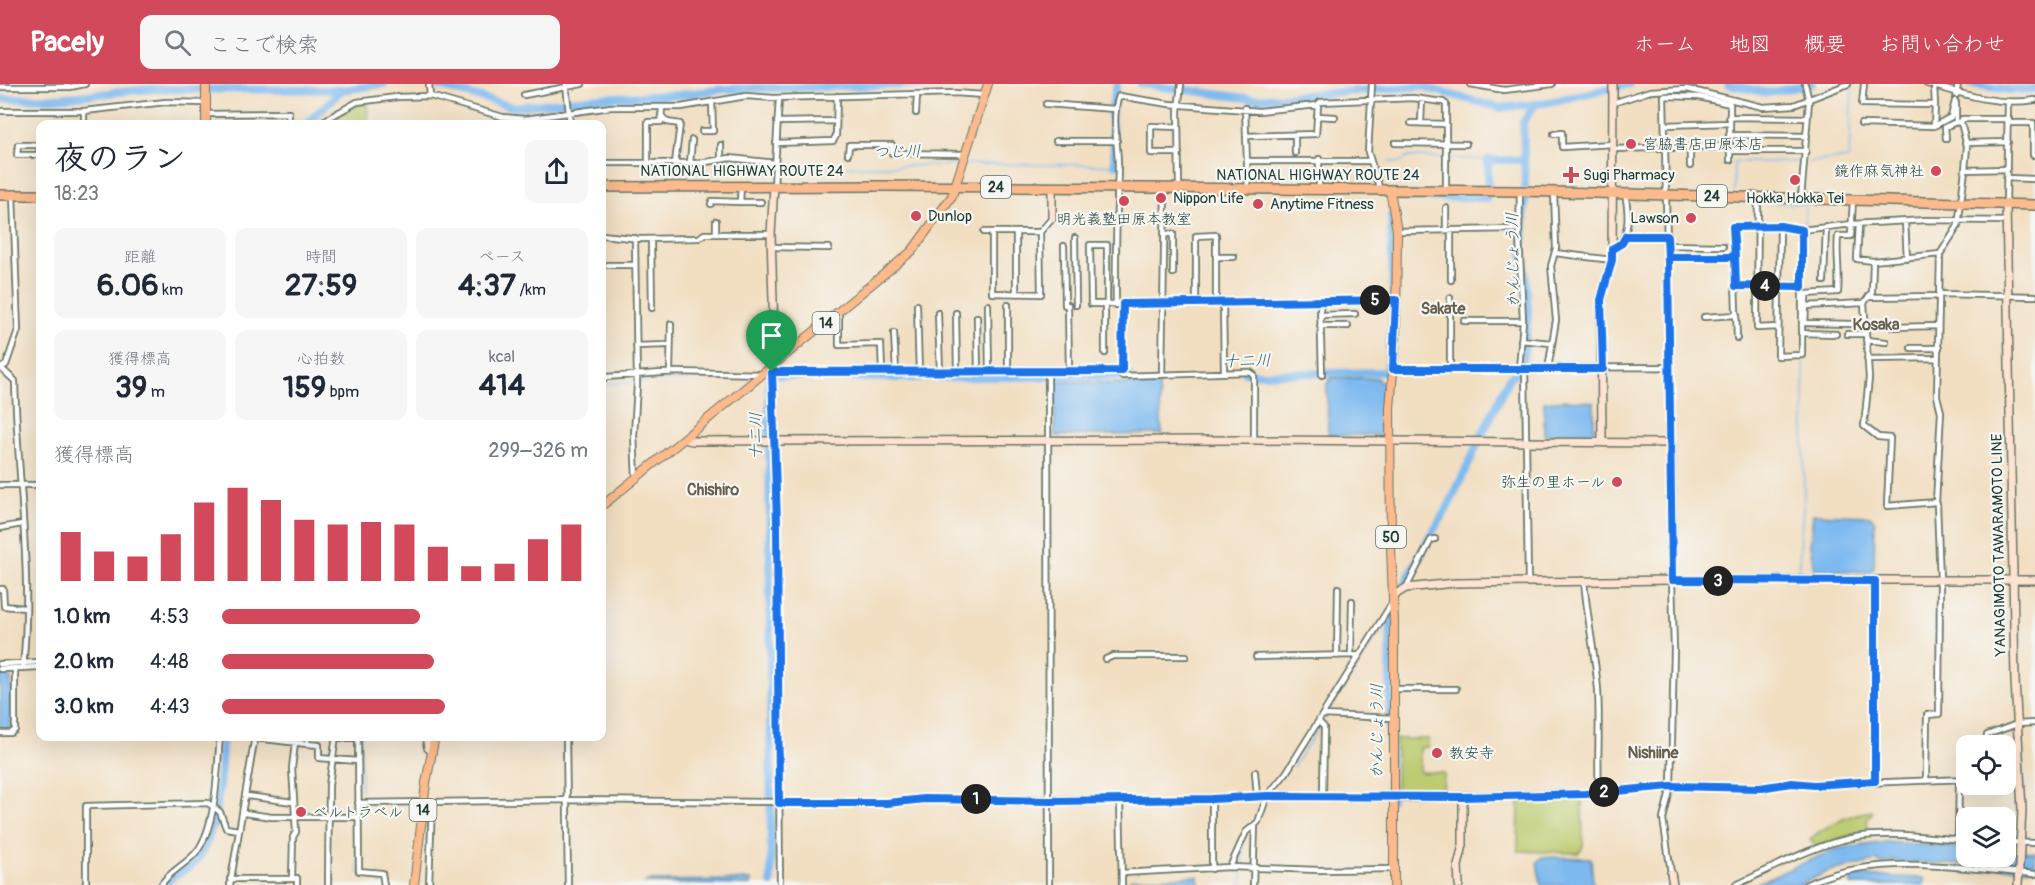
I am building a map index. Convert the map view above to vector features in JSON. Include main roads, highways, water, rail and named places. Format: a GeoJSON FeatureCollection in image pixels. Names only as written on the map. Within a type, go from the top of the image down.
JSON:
{"type":"FeatureCollection","features":[{"type":"Feature","properties":{"kind":"highway","name":"NATIONAL HIGHWAY ROUTE 24"},"geometry":{"type":"LineString","coordinates":[[606,187],[1052,187],[1520,191],[2035,205]]}},
{"type":"Feature","properties":{"kind":"highway"},"geometry":{"type":"LineString","coordinates":[[0,195],[36,195]]}},
{"type":"Feature","properties":{"kind":"main road"},"geometry":{"type":"LineString","coordinates":[[206,84],[206,120]]}},
{"type":"Feature","properties":{"kind":"main road","name":"14"},"geometry":{"type":"LineString","coordinates":[[606,503],[912,251],[929,231],[956,187],[986,90]]}},
{"type":"Feature","properties":{"kind":"main road","name":"50"},"geometry":{"type":"LineString","coordinates":[[1385,190],[1397,231],[1393,369],[1390,390],[1394,689],[1391,718],[1392,869],[1394,885]]}},
{"type":"Feature","properties":{"kind":"main road","name":"14"},"geometry":{"type":"LineString","coordinates":[[414,885],[428,803],[434,741]]}},
{"type":"Feature","properties":{"kind":"water"},"geometry":{"type":"Polygon","coordinates":[[[1331,378],[1376,378],[1383,384],[1381,435],[1328,435],[1327,384],[1331,378]]]}},
{"type":"Feature","properties":{"kind":"water"},"geometry":{"type":"Polygon","coordinates":[[[1057,381],[1159,385],[1162,434],[1055,436],[1055,384],[1057,381]]]}},
{"type":"Feature","properties":{"kind":"water"},"geometry":{"type":"Polygon","coordinates":[[[1566,400],[1594,402],[1594,434],[1544,435],[1544,402],[1566,400]]]}},
{"type":"Feature","properties":{"kind":"water"},"geometry":{"type":"Polygon","coordinates":[[[1813,514],[1870,516],[1875,521],[1874,568],[1869,572],[1814,569],[1810,545],[1813,514]]]}},
{"type":"Feature","properties":{"kind":"water"},"geometry":{"type":"Polygon","coordinates":[[[0,672],[5,672],[11,679],[11,728],[0,730],[0,672]]]}},
{"type":"Feature","properties":{"kind":"water"},"geometry":{"type":"Polygon","coordinates":[[[1887,842],[1956,847],[1956,865],[1892,861],[1881,864],[1878,861],[1829,871],[1799,885],[1753,885],[1836,849],[1887,842]]]}},
{"type":"Feature","properties":{"kind":"water"},"geometry":{"type":"Polygon","coordinates":[[[2016,851],[2035,852],[2035,869],[1999,867],[2016,867],[2016,851]]]}},
{"type":"Feature","properties":{"kind":"water"},"geometry":{"type":"Polygon","coordinates":[[[1542,857],[1591,858],[1593,885],[1541,885],[1537,862],[1542,857]]]}},
{"type":"Feature","properties":{"kind":"water"},"geometry":{"type":"Polygon","coordinates":[[[1198,876],[1199,885],[1129,885],[1131,879],[1198,876]]]}},
{"type":"Feature","properties":{"kind":"water"},"geometry":{"type":"Polygon","coordinates":[[[1852,876],[1924,878],[1924,885],[1851,885],[1852,876]]]}},
{"type":"Feature","properties":{"kind":"water"},"geometry":{"type":"Polygon","coordinates":[[[751,880],[751,885],[645,883],[648,881],[751,880]]]}},
{"type":"Feature","properties":{"kind":"waterway"},"geometry":{"type":"LineString","coordinates":[[0,99],[54,98],[152,89],[342,90],[384,84]]}},
{"type":"Feature","properties":{"kind":"waterway"},"geometry":{"type":"LineString","coordinates":[[432,84],[514,107],[597,98],[678,95],[725,89],[957,84]]}},
{"type":"Feature","properties":{"kind":"waterway","name":"つじ川"},"geometry":{"type":"LineString","coordinates":[[1115,165],[1111,114],[1117,84]]}},
{"type":"Feature","properties":{"kind":"waterway"},"geometry":{"type":"LineString","coordinates":[[1141,84],[1253,99],[1420,86],[1500,108],[1545,103],[1629,84]]}},
{"type":"Feature","properties":{"kind":"waterway"},"geometry":{"type":"LineString","coordinates":[[1728,84],[1768,93],[1812,84]]}},
{"type":"Feature","properties":{"kind":"waterway"},"geometry":{"type":"LineString","coordinates":[[1971,84],[2010,90],[2035,89]]}},
{"type":"Feature","properties":{"kind":"waterway"},"geometry":{"type":"LineString","coordinates":[[1808,162],[1849,158],[1852,87]]}},
{"type":"Feature","properties":{"kind":"waterway"},"geometry":{"type":"LineString","coordinates":[[310,120],[342,90]]}},
{"type":"Feature","properties":{"kind":"waterway","name":"かんじょう川"},"geometry":{"type":"LineString","coordinates":[[1525,186],[1523,122],[1536,104]]}},
{"type":"Feature","properties":{"kind":"waterway"},"geometry":{"type":"LineString","coordinates":[[1387,162],[1402,162],[1406,157],[1444,158]]}},
{"type":"Feature","properties":{"kind":"waterway"},"geometry":{"type":"LineString","coordinates":[[1449,158],[1488,160]]}},
{"type":"Feature","properties":{"kind":"waterway","name":"十二川"},"geometry":{"type":"LineString","coordinates":[[1488,185],[1488,160],[1524,160]]}},
{"type":"Feature","properties":{"kind":"waterway","name":"つじ川"},"geometry":{"type":"LineString","coordinates":[[725,161],[771,165],[785,170],[812,167],[959,165]]}},
{"type":"Feature","properties":{"kind":"waterway"},"geometry":{"type":"LineString","coordinates":[[1734,192],[1734,162],[1801,162]]}},
{"type":"Feature","properties":{"kind":"waterway","name":"つじ川"},"geometry":{"type":"LineString","coordinates":[[966,164],[1115,165]]}},
{"type":"Feature","properties":{"kind":"waterway","name":"つじ川"},"geometry":{"type":"LineString","coordinates":[[650,165],[699,165]]}},
{"type":"Feature","properties":{"kind":"waterway","name":"十二川"},"geometry":{"type":"LineString","coordinates":[[1401,197],[1487,198]]}},
{"type":"Feature","properties":{"kind":"waterway","name":"かんじょう川"},"geometry":{"type":"LineString","coordinates":[[1523,359],[1528,313],[1523,244],[1525,197]]}},
{"type":"Feature","properties":{"kind":"waterway"},"geometry":{"type":"LineString","coordinates":[[1734,201],[1755,203]]}},
{"type":"Feature","properties":{"kind":"waterway"},"geometry":{"type":"LineString","coordinates":[[1760,203],[1805,204],[1804,253]]}},
{"type":"Feature","properties":{"kind":"waterway","name":"十二川"},"geometry":{"type":"LineString","coordinates":[[1245,372],[1259,374],[1387,372],[1393,308],[1391,215]]}},
{"type":"Feature","properties":{"kind":"waterway"},"geometry":{"type":"LineString","coordinates":[[1798,576],[1804,496],[1804,356]]}},
{"type":"Feature","properties":{"kind":"waterway","name":"かんじょう川"},"geometry":{"type":"LineString","coordinates":[[1405,585],[1428,539],[1448,507],[1509,378],[1516,373]]}},
{"type":"Feature","properties":{"kind":"waterway","name":"十二川"},"geometry":{"type":"LineString","coordinates":[[771,883],[769,375],[870,378],[1129,376]]}},
{"type":"Feature","properties":{"kind":"waterway"},"geometry":{"type":"LineString","coordinates":[[606,384],[738,376]]}},
{"type":"Feature","properties":{"kind":"waterway","name":"かんじょう川"},"geometry":{"type":"LineString","coordinates":[[1391,614],[1389,778],[1391,800]]}},
{"type":"Feature","properties":{"kind":"waterway"},"geometry":{"type":"LineString","coordinates":[[1327,714],[1390,616]]}},
{"type":"Feature","properties":{"kind":"waterway"},"geometry":{"type":"LineString","coordinates":[[1293,767],[1320,726]]}},
{"type":"Feature","properties":{"kind":"waterway"},"geometry":{"type":"LineString","coordinates":[[165,885],[172,877],[194,864],[211,832],[218,800],[223,741]]}},
{"type":"Feature","properties":{"kind":"waterway","name":"つじ川"},"geometry":{"type":"LineString","coordinates":[[361,741],[361,791]]}},
{"type":"Feature","properties":{"kind":"waterway"},"geometry":{"type":"LineString","coordinates":[[1242,885],[1243,844]]}},
{"type":"Feature","properties":{"kind":"waterway","name":"つじ川"},"geometry":{"type":"LineString","coordinates":[[357,847],[359,874],[365,874]]}},
{"type":"Feature","properties":{"kind":"waterway","name":"つじ川"},"geometry":{"type":"LineString","coordinates":[[379,874],[381,885]]}},
{"type":"Feature","properties":{"kind":"place","name":"宮脇書店田原本店"},"geometry":{"type":"Point","coordinates":[1631,144]}},
{"type":"Feature","properties":{"kind":"place","name":"鏡作麻気神社"},"geometry":{"type":"Point","coordinates":[1936,171]}},
{"type":"Feature","properties":{"kind":"place","name":"Sugi Pharmacy"},"geometry":{"type":"Point","coordinates":[1571,175]}},
{"type":"Feature","properties":{"kind":"place","name":"Hokka Hokka Tei"},"geometry":{"type":"Point","coordinates":[1795,180]}},
{"type":"Feature","properties":{"kind":"place","name":"Nippon Life"},"geometry":{"type":"Point","coordinates":[1161,198]}},
{"type":"Feature","properties":{"kind":"place","name":"明光義塾田原本教室"},"geometry":{"type":"Point","coordinates":[1124,201]}},
{"type":"Feature","properties":{"kind":"place","name":"Anytime Fitness"},"geometry":{"type":"Point","coordinates":[1258,204]}},
{"type":"Feature","properties":{"kind":"place","name":"Dunlop"},"geometry":{"type":"Point","coordinates":[916,216]}},
{"type":"Feature","properties":{"kind":"place","name":"Lawson"},"geometry":{"type":"Point","coordinates":[1691,218]}},
{"type":"Feature","properties":{"kind":"place","name":"弥生の里ホール"},"geometry":{"type":"Point","coordinates":[1617,482]}},
{"type":"Feature","properties":{"kind":"place","name":"教安寺"},"geometry":{"type":"Point","coordinates":[1437,753]}},
{"type":"Feature","properties":{"kind":"place","name":"ベルトラベル"},"geometry":{"type":"Point","coordinates":[301,812]}},
{"type":"Feature","properties":{"kind":"district","name":"Sakate"},"geometry":{"type":"Point","coordinates":[1443,309]}},
{"type":"Feature","properties":{"kind":"district","name":"Kosaka"},"geometry":{"type":"Point","coordinates":[1876,325]}},
{"type":"Feature","properties":{"kind":"district","name":"Chishiro"},"geometry":{"type":"Point","coordinates":[713,490]}},
{"type":"Feature","properties":{"kind":"district","name":"Nishiine"},"geometry":{"type":"Point","coordinates":[1653,753]}}]}
